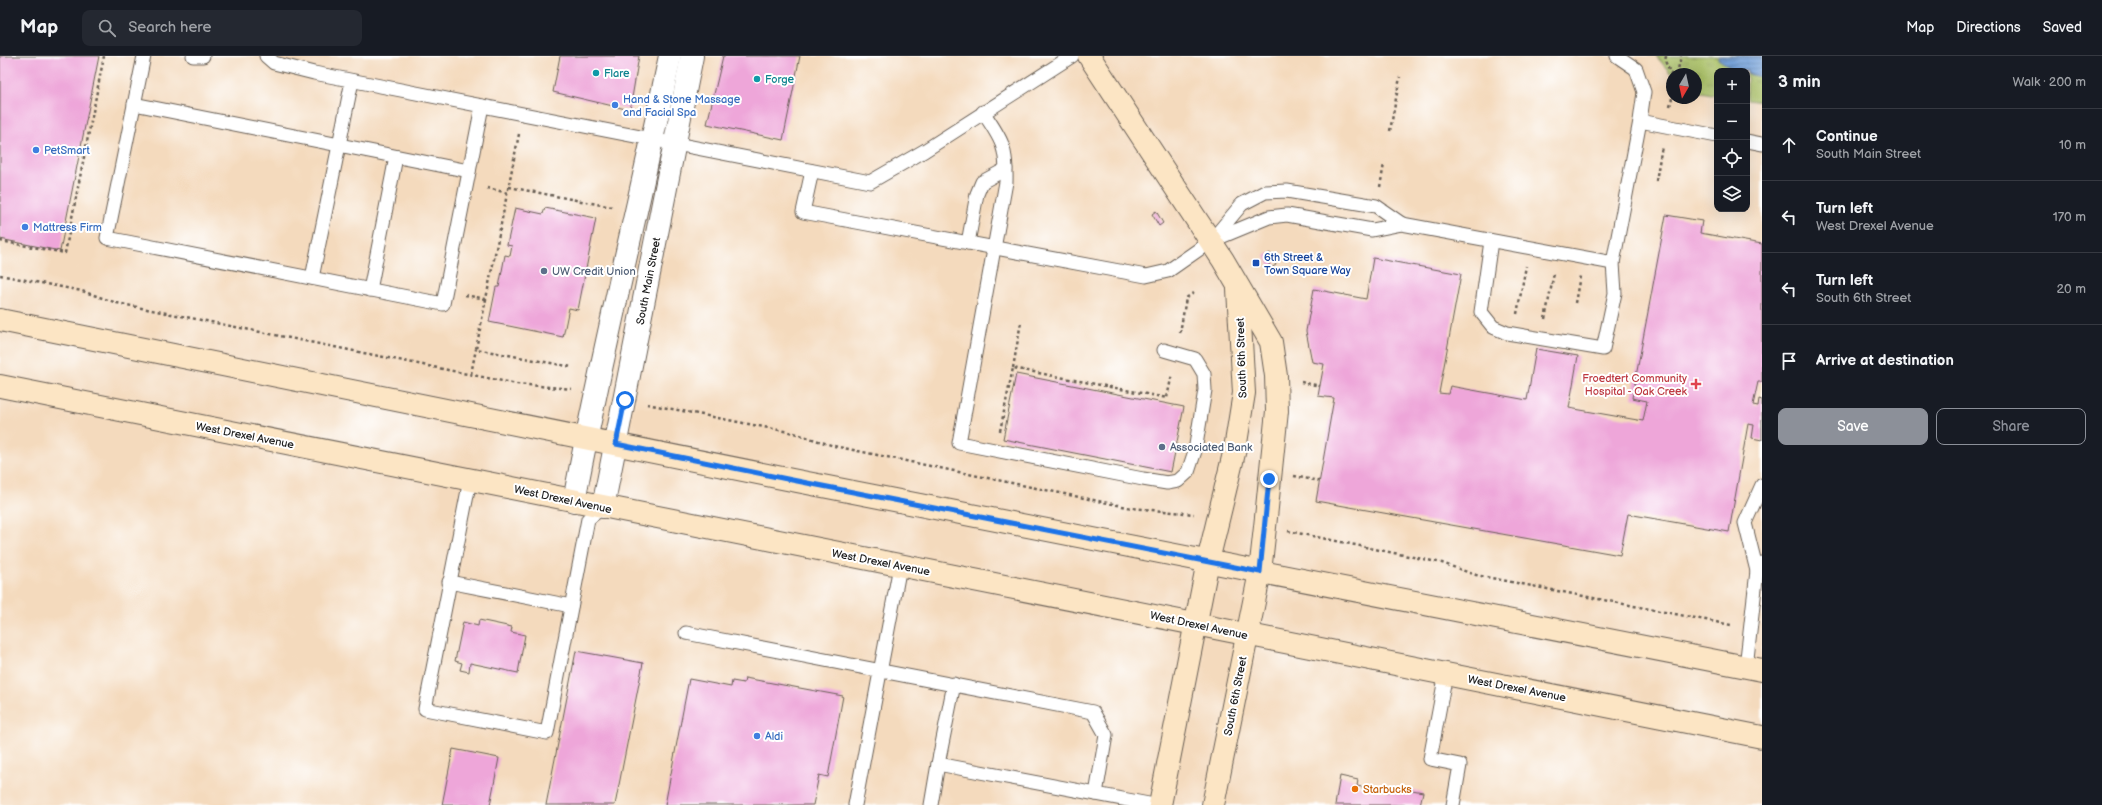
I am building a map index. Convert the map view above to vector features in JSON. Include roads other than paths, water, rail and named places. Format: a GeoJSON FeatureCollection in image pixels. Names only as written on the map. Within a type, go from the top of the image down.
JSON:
{"type":"FeatureCollection","features":[{"type":"Feature","properties":{"kind":"street"},"geometry":{"type":"LineString","coordinates":[[574,501],[594,393],[653,140],[670,56]]}},
{"type":"Feature","properties":{"kind":"street","name":"South Main Street"},"geometry":{"type":"LineString","coordinates":[[595,513],[616,444],[692,56]]}},
{"type":"Feature","properties":{"kind":"street","name":"South 6th Street"},"geometry":{"type":"LineString","coordinates":[[1089,56],[1211,241],[1271,342],[1276,376],[1277,411],[1260,572],[1213,805]]}},
{"type":"Feature","properties":{"kind":"street","name":"South 6th Street"},"geometry":{"type":"LineString","coordinates":[[1160,805],[1208,561],[1235,448],[1244,394],[1238,286]]}},
{"type":"Feature","properties":{"kind":"street"},"geometry":{"type":"LineString","coordinates":[[0,320],[792,480],[1754,668]]}},
{"type":"Feature","properties":{"kind":"street","name":"West Drexel Avenue"},"geometry":{"type":"LineString","coordinates":[[0,386],[574,501],[595,513],[900,566],[1762,737]]}},
{"type":"Feature","properties":{"kind":"lane"},"geometry":{"type":"LineString","coordinates":[[144,56],[107,238],[443,304],[482,106]]}},
{"type":"Feature","properties":{"kind":"lane"},"geometry":{"type":"LineString","coordinates":[[193,56],[203,56]]}},
{"type":"Feature","properties":{"kind":"lane"},"geometry":{"type":"LineString","coordinates":[[266,56],[274,63],[352,81],[870,182],[924,151],[1072,56]]}},
{"type":"Feature","properties":{"kind":"lane"},"geometry":{"type":"LineString","coordinates":[[1492,241],[1481,312],[1493,327],[1514,334],[1603,349],[1615,293],[1614,263],[1644,92],[1636,69],[1617,56]]}},
{"type":"Feature","properties":{"kind":"lane"},"geometry":{"type":"LineString","coordinates":[[312,278],[352,81]]}},
{"type":"Feature","properties":{"kind":"lane"},"geometry":{"type":"LineString","coordinates":[[134,104],[469,172]]}},
{"type":"Feature","properties":{"kind":"lane"},"geometry":{"type":"LineString","coordinates":[[983,112],[999,135],[1006,156],[1006,182],[996,248],[958,443],[1142,479],[1167,483],[1178,481],[1188,472],[1195,451],[1205,390],[1204,374],[1195,359],[1164,350]]}},
{"type":"Feature","properties":{"kind":"lane"},"geometry":{"type":"LineString","coordinates":[[1640,121],[1714,135]]}},
{"type":"Feature","properties":{"kind":"lane"},"geometry":{"type":"LineString","coordinates":[[1750,142],[1762,144]]}},
{"type":"Feature","properties":{"kind":"lane"},"geometry":{"type":"LineString","coordinates":[[370,290],[396,157]]}},
{"type":"Feature","properties":{"kind":"lane"},"geometry":{"type":"LineString","coordinates":[[968,243],[977,194],[982,182],[1006,169]]}},
{"type":"Feature","properties":{"kind":"lane"},"geometry":{"type":"LineString","coordinates":[[812,170],[803,212],[1146,276],[1168,271],[1211,241],[1269,217],[1287,215],[1372,230],[1402,224],[1614,263]]}},
{"type":"Feature","properties":{"kind":"lane"},"geometry":{"type":"LineString","coordinates":[[1211,241],[1242,204],[1264,192],[1287,191],[1376,206],[1402,224]]}},
{"type":"Feature","properties":{"kind":"lane"},"geometry":{"type":"LineString","coordinates":[[470,480],[425,709],[547,733],[571,606],[595,513]]}},
{"type":"Feature","properties":{"kind":"lane"},"geometry":{"type":"LineString","coordinates":[[1754,668],[1753,619],[1759,567],[1745,523],[1762,485]]}},
{"type":"Feature","properties":{"kind":"lane"},"geometry":{"type":"LineString","coordinates":[[855,805],[879,670],[900,566]]}},
{"type":"Feature","properties":{"kind":"lane"},"geometry":{"type":"LineString","coordinates":[[449,582],[571,606]]}},
{"type":"Feature","properties":{"kind":"lane"},"geometry":{"type":"LineString","coordinates":[[686,633],[1093,712],[1106,735],[1096,794]]}},
{"type":"Feature","properties":{"kind":"lane"},"geometry":{"type":"LineString","coordinates":[[1446,674],[1430,759],[1460,765],[1452,805]]}},
{"type":"Feature","properties":{"kind":"lane"},"geometry":{"type":"LineString","coordinates":[[931,805],[954,684]]}},
{"type":"Feature","properties":{"kind":"lane"},"geometry":{"type":"LineString","coordinates":[[938,764],[1154,805]]}},
{"type":"Feature","properties":{"kind":"water"},"geometry":{"type":"Polygon","coordinates":[[[1718,56],[1762,56],[1762,77],[1750,75],[1750,68],[1732,68],[1718,59],[1718,56]]]}},
{"type":"Feature","properties":{"kind":"place","name":"Flare"},"geometry":{"type":"Point","coordinates":[596,73]}},
{"type":"Feature","properties":{"kind":"place","name":"Forge"},"geometry":{"type":"Point","coordinates":[757,79]}},
{"type":"Feature","properties":{"kind":"place","name":"Hand & Stone Massage and Facial Spa"},"geometry":{"type":"Point","coordinates":[615,105]}},
{"type":"Feature","properties":{"kind":"place","name":"PetSmart"},"geometry":{"type":"Point","coordinates":[36,150]}},
{"type":"Feature","properties":{"kind":"place","name":"Mattress Firm"},"geometry":{"type":"Point","coordinates":[25,227]}},
{"type":"Feature","properties":{"kind":"place","name":"6th Street & Town Square Way"},"geometry":{"type":"Point","coordinates":[1256,263]}},
{"type":"Feature","properties":{"kind":"place","name":"UW Credit Union"},"geometry":{"type":"Point","coordinates":[544,271]}},
{"type":"Feature","properties":{"kind":"place","name":"Froedtert Community Hospital - Oak Creek"},"geometry":{"type":"Point","coordinates":[1696,384]}},
{"type":"Feature","properties":{"kind":"place","name":"Associated Bank"},"geometry":{"type":"Point","coordinates":[1162,447]}},
{"type":"Feature","properties":{"kind":"place","name":"Aldi"},"geometry":{"type":"Point","coordinates":[757,736]}},
{"type":"Feature","properties":{"kind":"place","name":"Starbucks"},"geometry":{"type":"Point","coordinates":[1355,789]}}]}
